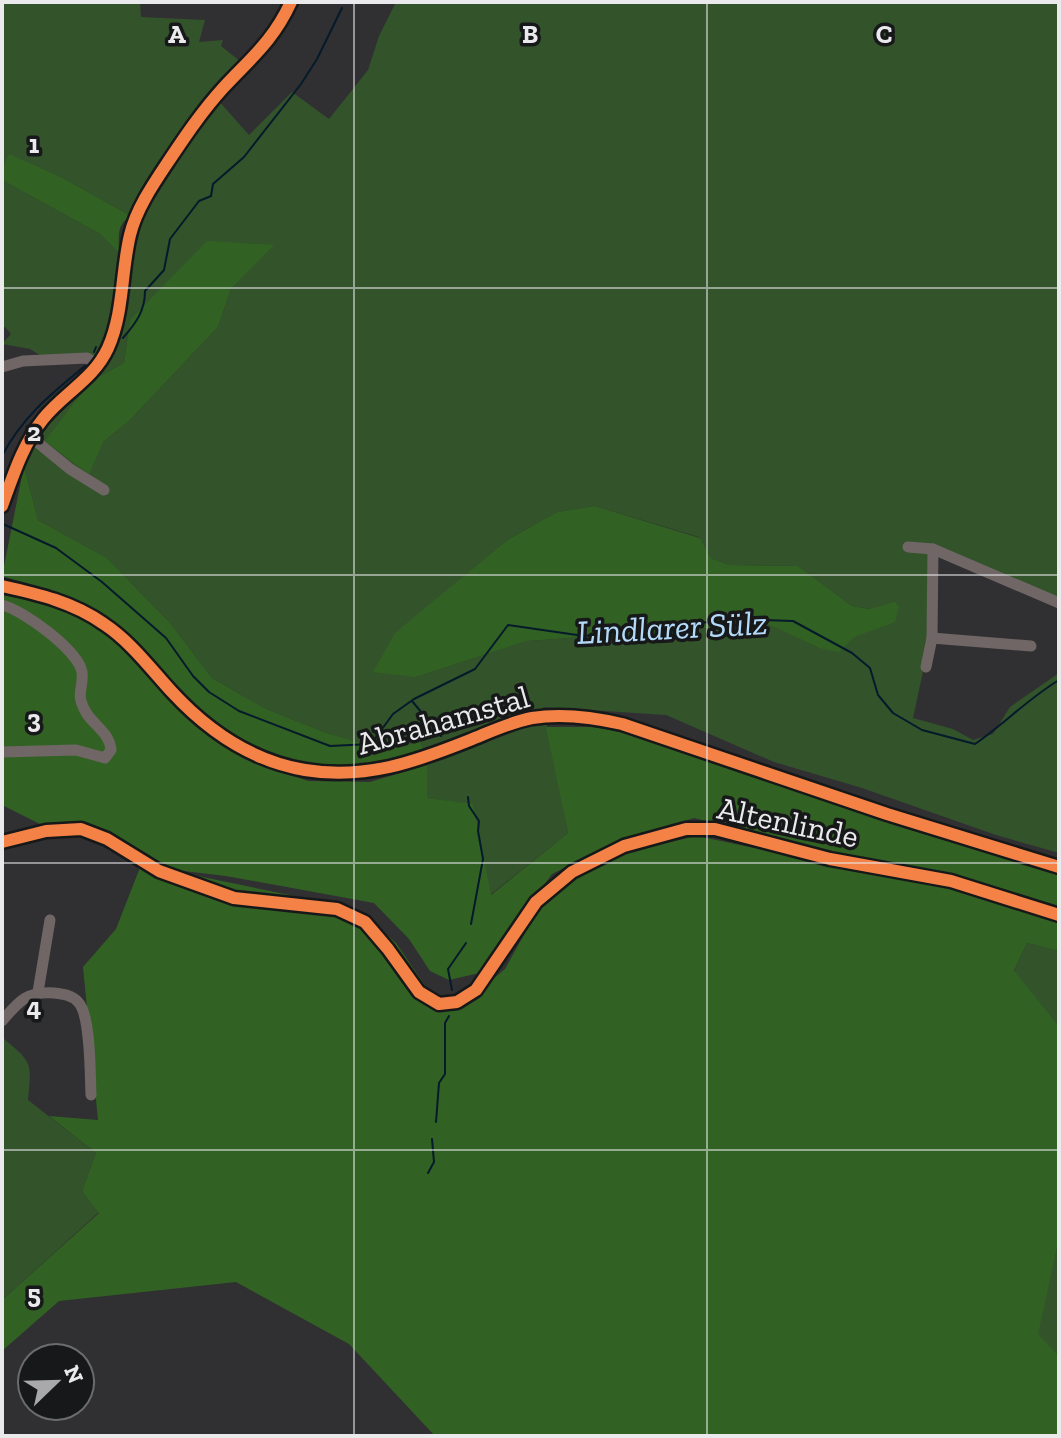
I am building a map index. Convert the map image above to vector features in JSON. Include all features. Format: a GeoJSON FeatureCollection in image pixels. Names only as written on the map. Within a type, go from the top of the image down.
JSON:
{"type":"FeatureCollection","features":[{"type":"Feature","properties":{"kind":"main road","name":"Abrahamstal"},"geometry":{"type":"LineString","coordinates":[[2,586],[53,598],[96,618],[133,648],[191,712],[212,730],[244,750],[284,766],[307,771],[357,774],[387,770],[530,719],[560,715],[593,717],[1059,867]]}},
{"type":"Feature","properties":{"kind":"street"},"geometry":{"type":"LineString","coordinates":[[2,506],[31,437],[51,410],[99,365],[115,327],[129,238],[144,201],[177,148],[215,98],[274,36],[291,2]]}},
{"type":"Feature","properties":{"kind":"street"},"geometry":{"type":"LineString","coordinates":[[2,367],[23,361],[87,358],[99,365]]}},
{"type":"Feature","properties":{"kind":"street"},"geometry":{"type":"LineString","coordinates":[[31,437],[70,469],[104,490]]}},
{"type":"Feature","properties":{"kind":"street"},"geometry":{"type":"LineString","coordinates":[[908,547],[933,549],[1059,603]]}},
{"type":"Feature","properties":{"kind":"street"},"geometry":{"type":"LineString","coordinates":[[926,667],[932,638],[933,549]]}},
{"type":"Feature","properties":{"kind":"street"},"geometry":{"type":"LineString","coordinates":[[2,605],[25,615],[41,627],[75,660],[82,670],[80,699],[87,713],[107,736],[111,750],[105,758],[76,750],[2,752]]}},
{"type":"Feature","properties":{"kind":"street"},"geometry":{"type":"LineString","coordinates":[[932,638],[1031,646]]}},
{"type":"Feature","properties":{"kind":"street","name":"Altenlinde"},"geometry":{"type":"LineString","coordinates":[[2,842],[46,831],[81,829],[107,839],[159,871],[234,898],[337,909],[365,922],[419,992],[439,1004],[457,1002],[476,990],[536,902],[572,872],[624,846],[686,829],[715,829],[830,859],[951,881],[1059,915]]}},
{"type":"Feature","properties":{"kind":"street"},"geometry":{"type":"LineString","coordinates":[[38,992],[50,920]]}},
{"type":"Feature","properties":{"kind":"street"},"geometry":{"type":"LineString","coordinates":[[2,1021],[22,999],[38,992],[65,994],[81,1006],[85,1013],[91,1095]]}},
{"type":"Feature","properties":{"kind":"green space"},"geometry":{"type":"Polygon","coordinates":[[[2,2],[140,2],[141,17],[205,20],[199,42],[223,40],[221,46],[241,62],[131,216],[63,178],[9,155],[2,169],[2,2]]]}},
{"type":"Feature","properties":{"kind":"green space"},"geometry":{"type":"Polygon","coordinates":[[[396,2],[1059,2],[1059,600],[934,550],[933,625],[913,718],[953,729],[973,740],[993,734],[1010,707],[1059,673],[1059,853],[774,762],[666,715],[543,707],[568,833],[490,895],[473,805],[427,798],[427,765],[421,742],[383,749],[327,733],[266,709],[212,678],[171,624],[107,558],[38,520],[24,466],[49,418],[107,357],[145,200],[217,99],[249,135],[292,92],[329,119],[368,70],[379,36],[396,2]],[[273,245],[130,320],[124,363],[91,381],[103,442],[129,421],[218,327],[231,289],[273,245]],[[595,506],[557,512],[506,541],[457,582],[416,677],[527,641],[769,624],[819,648],[870,609],[852,606],[798,566],[729,565],[711,558],[699,537],[595,506]]]}},
{"type":"Feature","properties":{"kind":"green space"},"geometry":{"type":"Polygon","coordinates":[[[9,154],[63,178],[131,216],[121,227],[119,253],[100,234],[2,180],[2,169],[9,154]]]}},
{"type":"Feature","properties":{"kind":"green space"},"geometry":{"type":"Polygon","coordinates":[[[2,180],[100,234],[119,253],[113,307],[94,357],[43,357],[30,349],[2,344],[11,334],[5,327],[2,328],[2,180]]]}},
{"type":"Feature","properties":{"kind":"green space"},"geometry":{"type":"Polygon","coordinates":[[[207,241],[274,245],[231,289],[218,327],[129,421],[103,442],[89,474],[45,441],[91,381],[124,363],[130,320],[207,241]]]}},
{"type":"Feature","properties":{"kind":"green space"},"geometry":{"type":"Polygon","coordinates":[[[24,466],[38,520],[107,558],[171,624],[212,678],[266,709],[327,733],[383,749],[421,742],[424,753],[366,768],[333,768],[291,762],[248,745],[214,724],[116,623],[80,603],[2,576],[24,466]]]}},
{"type":"Feature","properties":{"kind":"green space"},"geometry":{"type":"Polygon","coordinates":[[[595,506],[700,538],[711,558],[729,565],[798,566],[852,606],[870,609],[895,602],[899,607],[895,622],[854,637],[839,652],[819,648],[768,624],[527,641],[416,677],[373,672],[395,633],[506,541],[557,512],[595,506]]]}},
{"type":"Feature","properties":{"kind":"green space"},"geometry":{"type":"Polygon","coordinates":[[[2,595],[41,602],[85,618],[122,646],[203,731],[252,762],[308,781],[370,782],[427,765],[427,798],[473,804],[491,895],[568,833],[546,727],[594,727],[645,737],[900,827],[1059,874],[1059,906],[953,874],[852,857],[694,818],[625,838],[552,874],[517,922],[488,971],[449,980],[430,971],[409,939],[374,903],[226,876],[159,868],[357,909],[396,943],[428,990],[461,1006],[505,969],[540,906],[578,875],[629,851],[697,836],[957,890],[1059,919],[1059,951],[1027,943],[1014,971],[1059,1026],[1059,1239],[1038,1334],[1059,1356],[1059,1436],[435,1436],[349,1344],[236,1282],[59,1301],[2,1351],[2,1300],[99,1213],[82,1191],[96,1153],[49,1116],[98,1120],[83,967],[116,929],[141,865],[73,830],[67,823],[42,825],[2,805],[2,595]]]}},
{"type":"Feature","properties":{"kind":"green space"},"geometry":{"type":"Polygon","coordinates":[[[1027,943],[1059,951],[1059,1026],[1014,972],[1027,943]]]}},
{"type":"Feature","properties":{"kind":"green space"},"geometry":{"type":"Polygon","coordinates":[[[2,1037],[28,1063],[28,1100],[96,1153],[82,1191],[99,1212],[2,1300],[2,1037]]]}},
{"type":"Feature","properties":{"kind":"green space"},"geometry":{"type":"Polygon","coordinates":[[[1059,1239],[1059,1356],[1037,1334],[1059,1239]]]}},
{"type":"Feature","properties":{"kind":"waterway"},"geometry":{"type":"LineString","coordinates":[[123,338],[139,316],[145,291],[164,270],[170,239],[199,201],[211,196],[213,184],[244,157],[301,84],[342,8]]}},
{"type":"Feature","properties":{"kind":"waterway"},"geometry":{"type":"LineString","coordinates":[[94,352],[96,347]]}},
{"type":"Feature","properties":{"kind":"waterway"},"geometry":{"type":"LineString","coordinates":[[2,456],[28,418],[85,366]]}},
{"type":"Feature","properties":{"kind":"waterway","name":"Lindlarer Sülz"},"geometry":{"type":"LineString","coordinates":[[3,524],[56,548],[102,582],[166,638],[193,676],[209,692],[239,711],[330,746],[371,744],[393,714],[414,699],[475,669],[508,625],[584,636],[701,622],[734,625],[764,620],[793,621],[852,653],[870,668],[878,695],[893,713],[922,730],[975,744],[1059,680]]}},
{"type":"Feature","properties":{"kind":"waterway"},"geometry":{"type":"LineString","coordinates":[[412,701],[441,736]]}},
{"type":"Feature","properties":{"kind":"waterway"},"geometry":{"type":"LineString","coordinates":[[468,797],[469,806],[479,821],[483,859],[471,924]]}},
{"type":"Feature","properties":{"kind":"waterway"},"geometry":{"type":"LineString","coordinates":[[452,990],[448,969],[466,943]]}},
{"type":"Feature","properties":{"kind":"waterway"},"geometry":{"type":"LineString","coordinates":[[436,1122],[439,1083],[445,1074],[445,1023],[449,1016]]}},
{"type":"Feature","properties":{"kind":"waterway"},"geometry":{"type":"LineString","coordinates":[[428,1173],[434,1162],[432,1139]]}},
{"type":"Feature","properties":{"kind":"cycle path"},"geometry":{"type":"LineString","coordinates":[[2,506],[19,461],[36,429],[51,410],[95,369],[108,348],[120,306],[130,235],[145,198],[201,115],[269,38],[291,2]]}},
{"type":"Feature","properties":{"kind":"cycle path"},"geometry":{"type":"LineString","coordinates":[[2,586],[55,600],[92,616],[123,639],[186,706],[216,731],[249,752],[286,766],[327,772],[369,771],[429,755],[532,718],[589,718],[622,724],[887,814],[1059,867]]}},
{"type":"Feature","properties":{"kind":"cycle path"},"geometry":{"type":"LineString","coordinates":[[2,842],[46,831],[81,829],[107,839],[159,871],[234,898],[337,909],[365,922],[419,992],[439,1004],[457,1002],[476,990],[536,902],[572,872],[624,846],[686,829],[715,829],[830,859],[951,881],[1059,915]]}}]}
